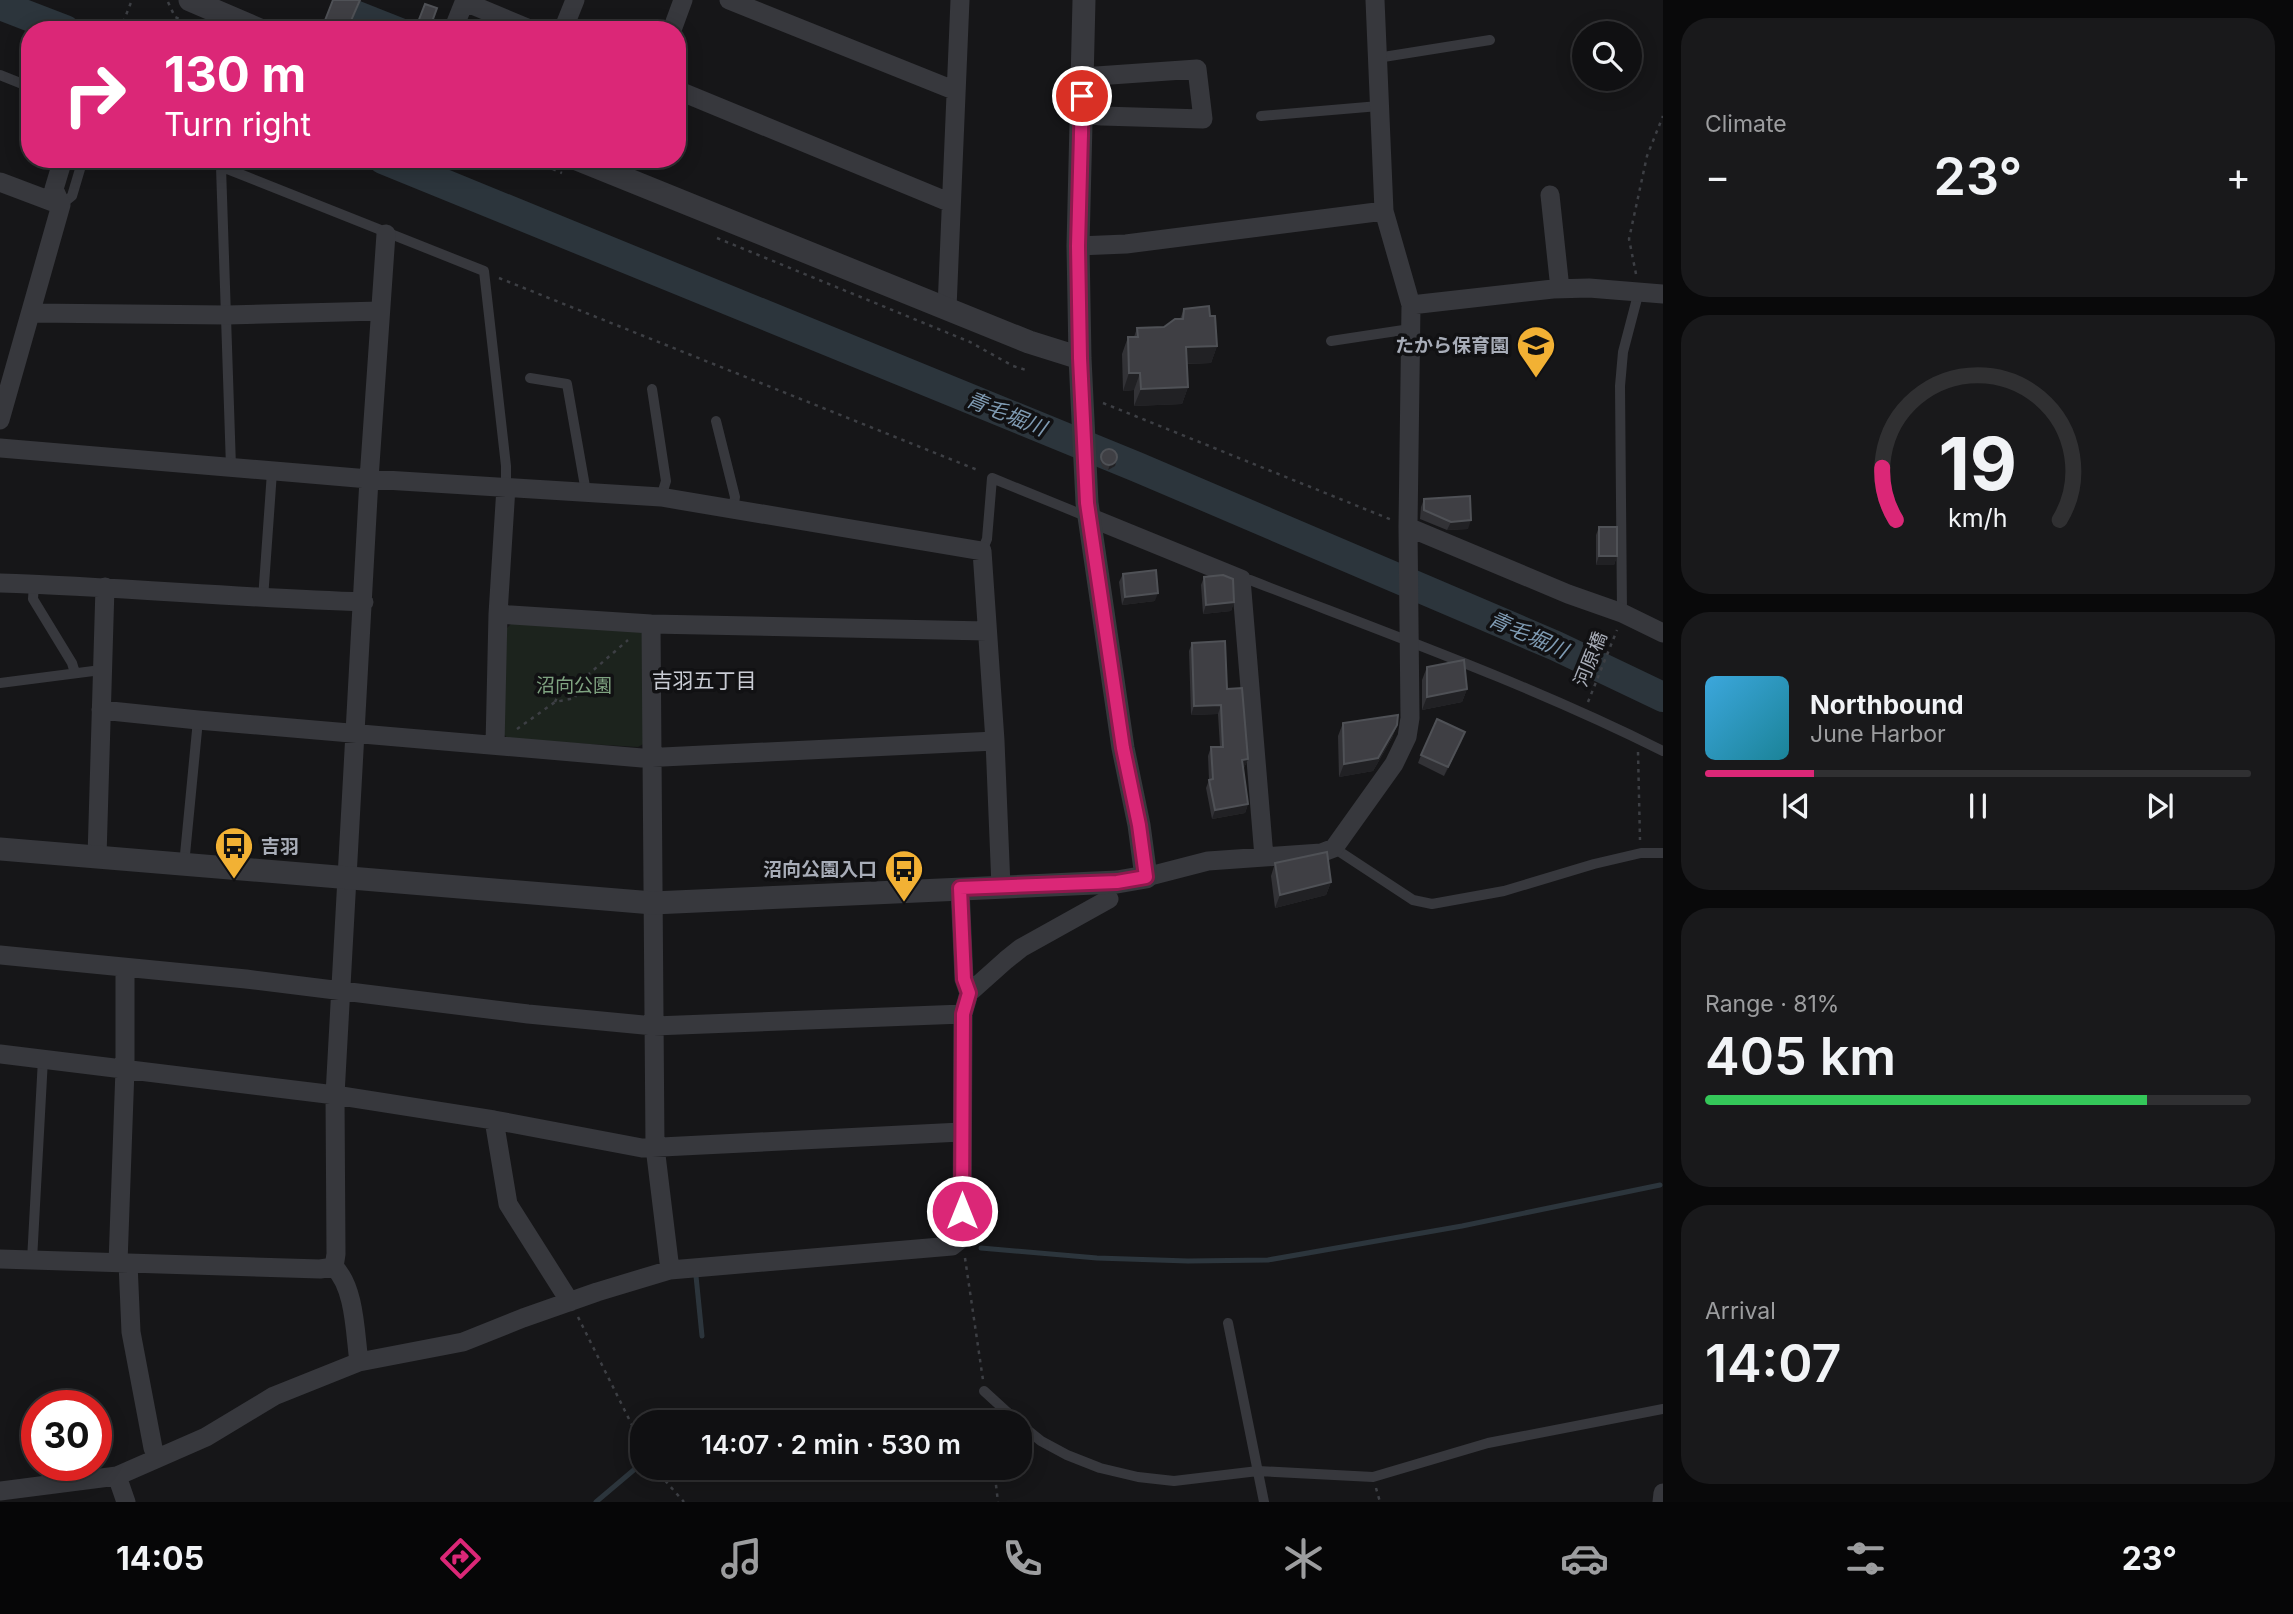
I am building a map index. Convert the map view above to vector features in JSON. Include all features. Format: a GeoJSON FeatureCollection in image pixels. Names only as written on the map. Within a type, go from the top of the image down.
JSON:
{"type":"FeatureCollection","features":[{"type":"Feature","properties":{"kind":"street"},"geometry":{"type":"LineString","coordinates":[[190,0],[239,21]]}},
{"type":"Feature","properties":{"kind":"street"},"geometry":{"type":"LineString","coordinates":[[567,21],[575,0]]}},
{"type":"Feature","properties":{"kind":"street"},"geometry":{"type":"LineString","coordinates":[[675,21],[683,0]]}},
{"type":"Feature","properties":{"kind":"street"},"geometry":{"type":"LineString","coordinates":[[729,0],[956,91]]}},
{"type":"Feature","properties":{"kind":"street"},"geometry":{"type":"LineString","coordinates":[[947,308],[960,0]]}},
{"type":"Feature","properties":{"kind":"street"},"geometry":{"type":"LineString","coordinates":[[1084,0],[1078,246],[1080,358],[1091,402],[1088,510],[1123,748],[1139,825],[1146,877]]}},
{"type":"Feature","properties":{"kind":"street"},"geometry":{"type":"LineString","coordinates":[[0,849],[653,903],[1117,882],[1208,861],[1321,853],[1334,848],[1394,764],[1407,737],[1410,718],[1404,527],[1410,305],[1384,211],[1375,0]]}},
{"type":"Feature","properties":{"kind":"street"},"geometry":{"type":"LineString","coordinates":[[457,21],[465,1],[511,21]]}},
{"type":"Feature","properties":{"kind":"street"},"geometry":{"type":"LineString","coordinates":[[1081,114],[1202,119],[1198,69],[1082,78]]}},
{"type":"Feature","properties":{"kind":"street"},"geometry":{"type":"LineString","coordinates":[[686,94],[951,203]]}},
{"type":"Feature","properties":{"kind":"street"},"geometry":{"type":"LineString","coordinates":[[0,420],[61,205],[54,189],[60,168]]}},
{"type":"Feature","properties":{"kind":"street"},"geometry":{"type":"LineString","coordinates":[[622,168],[947,308],[1029,342],[1080,358]]}},
{"type":"Feature","properties":{"kind":"street"},"geometry":{"type":"LineString","coordinates":[[0,182],[61,205]]}},
{"type":"Feature","properties":{"kind":"street"},"geometry":{"type":"LineString","coordinates":[[1550,195],[1560,289]]}},
{"type":"Feature","properties":{"kind":"street"},"geometry":{"type":"LineString","coordinates":[[1078,246],[1126,244],[1384,211]]}},
{"type":"Feature","properties":{"kind":"street"},"geometry":{"type":"LineString","coordinates":[[334,1267],[335,1095],[369,479],[386,234]]}},
{"type":"Feature","properties":{"kind":"street"},"geometry":{"type":"LineString","coordinates":[[1410,305],[1560,289],[1589,288],[1663,294]]}},
{"type":"Feature","properties":{"kind":"street"},"geometry":{"type":"LineString","coordinates":[[31,313],[226,315],[380,311]]}},
{"type":"Feature","properties":{"kind":"street"},"geometry":{"type":"LineString","coordinates":[[0,449],[272,472],[661,497],[982,551],[995,741],[1001,887]]}},
{"type":"Feature","properties":{"kind":"street"},"geometry":{"type":"LineString","coordinates":[[495,745],[498,614],[506,487]]}},
{"type":"Feature","properties":{"kind":"street"},"geometry":{"type":"LineString","coordinates":[[1088,510],[1241,579],[1265,857]]}},
{"type":"Feature","properties":{"kind":"street"},"geometry":{"type":"LineString","coordinates":[[1404,527],[1663,633]]}},
{"type":"Feature","properties":{"kind":"street"},"geometry":{"type":"LineString","coordinates":[[0,583],[104,587],[263,599],[364,602]]}},
{"type":"Feature","properties":{"kind":"street"},"geometry":{"type":"LineString","coordinates":[[97,857],[104,587]]}},
{"type":"Feature","properties":{"kind":"street"},"geometry":{"type":"LineString","coordinates":[[498,614],[651,624],[987,631]]}},
{"type":"Feature","properties":{"kind":"street"},"geometry":{"type":"LineString","coordinates":[[651,624],[655,1147],[670,1270]]}},
{"type":"Feature","properties":{"kind":"street"},"geometry":{"type":"LineString","coordinates":[[101,710],[653,758],[995,741]]}},
{"type":"Feature","properties":{"kind":"street"},"geometry":{"type":"LineString","coordinates":[[960,888],[964,979],[969,993]]}},
{"type":"Feature","properties":{"kind":"street"},"geometry":{"type":"LineString","coordinates":[[0,1491],[117,1476],[206,1437],[274,1396],[359,1362],[463,1342],[523,1318],[670,1270],[952,1246],[962,1238],[963,1014],[969,993],[1021,948],[1109,900]]}},
{"type":"Feature","properties":{"kind":"street"},"geometry":{"type":"LineString","coordinates":[[0,955],[342,990],[528,1014],[654,1026],[963,1014]]}},
{"type":"Feature","properties":{"kind":"street"},"geometry":{"type":"LineString","coordinates":[[125,968],[123,1263],[136,1366],[153,1448],[158,1458]]}},
{"type":"Feature","properties":{"kind":"street"},"geometry":{"type":"LineString","coordinates":[[0,1054],[335,1095],[494,1120],[642,1148],[961,1132]]}},
{"type":"Feature","properties":{"kind":"street"},"geometry":{"type":"LineString","coordinates":[[494,1120],[508,1204],[570,1302]]}},
{"type":"Feature","properties":{"kind":"street"},"geometry":{"type":"LineString","coordinates":[[0,1259],[320,1269],[334,1267],[343,1275],[348,1288],[359,1362]]}},
{"type":"Feature","properties":{"kind":"street"},"geometry":{"type":"LineString","coordinates":[[117,1476],[126,1502]]}},
{"type":"Feature","properties":{"kind":"street"},"geometry":{"type":"LineString","coordinates":[[1662,1502],[1663,1493]]}},
{"type":"Feature","properties":{"kind":"lane"},"geometry":{"type":"LineString","coordinates":[[1377,58],[1490,40]]}},
{"type":"Feature","properties":{"kind":"lane"},"geometry":{"type":"LineString","coordinates":[[0,75],[21,83]]}},
{"type":"Feature","properties":{"kind":"lane"},"geometry":{"type":"LineString","coordinates":[[1261,116],[1379,106]]}},
{"type":"Feature","properties":{"kind":"lane"},"geometry":{"type":"LineString","coordinates":[[61,205],[72,196],[80,168]]}},
{"type":"Feature","properties":{"kind":"lane"},"geometry":{"type":"LineString","coordinates":[[221,168],[231,467]]}},
{"type":"Feature","properties":{"kind":"lane"},"geometry":{"type":"LineString","coordinates":[[223,168],[484,271],[506,466],[506,487]]}},
{"type":"Feature","properties":{"kind":"lane"},"geometry":{"type":"LineString","coordinates":[[1621,617],[1620,386],[1623,352],[1639,292]]}},
{"type":"Feature","properties":{"kind":"lane"},"geometry":{"type":"LineString","coordinates":[[1331,341],[1410,328]]}},
{"type":"Feature","properties":{"kind":"lane"},"geometry":{"type":"LineString","coordinates":[[530,379],[567,384],[586,492]]}},
{"type":"Feature","properties":{"kind":"lane"},"geometry":{"type":"LineString","coordinates":[[652,389],[666,481],[661,497]]}},
{"type":"Feature","properties":{"kind":"lane"},"geometry":{"type":"LineString","coordinates":[[716,421],[735,497],[733,509]]}},
{"type":"Feature","properties":{"kind":"lane"},"geometry":{"type":"LineString","coordinates":[[263,599],[272,472]]}},
{"type":"Feature","properties":{"kind":"lane"},"geometry":{"type":"LineString","coordinates":[[982,551],[987,539],[992,478],[1088,510]]}},
{"type":"Feature","properties":{"kind":"lane"},"geometry":{"type":"LineString","coordinates":[[1241,579],[1408,638],[1516,683],[1663,751]]}},
{"type":"Feature","properties":{"kind":"lane"},"geometry":{"type":"LineString","coordinates":[[34,584],[33,600],[72,663],[75,673]]}},
{"type":"Feature","properties":{"kind":"lane"},"geometry":{"type":"LineString","coordinates":[[0,682],[101,670]]}},
{"type":"Feature","properties":{"kind":"lane"},"geometry":{"type":"LineString","coordinates":[[184,865],[198,720]]}},
{"type":"Feature","properties":{"kind":"lane"},"geometry":{"type":"LineString","coordinates":[[1334,848],[1413,900],[1432,904],[1504,891],[1641,853],[1663,853]]}},
{"type":"Feature","properties":{"kind":"lane"},"geometry":{"type":"LineString","coordinates":[[32,1259],[43,1059]]}},
{"type":"Feature","properties":{"kind":"lane"},"geometry":{"type":"LineString","coordinates":[[1228,1323],[1264,1502]]}},
{"type":"Feature","properties":{"kind":"lane"},"geometry":{"type":"LineString","coordinates":[[984,1391],[1005,1410]]}},
{"type":"Feature","properties":{"kind":"lane"},"geometry":{"type":"LineString","coordinates":[[1032,1433],[1067,1455],[1100,1468],[1138,1477],[1174,1481],[1258,1471],[1373,1477],[1489,1443],[1663,1409]]}},
{"type":"Feature","properties":{"kind":"path"},"geometry":{"type":"LineString","coordinates":[[124,21],[132,0]]}},
{"type":"Feature","properties":{"kind":"path"},"geometry":{"type":"LineString","coordinates":[[1639,292],[1629,239],[1647,156],[1663,116]]}},
{"type":"Feature","properties":{"kind":"path"},"geometry":{"type":"LineString","coordinates":[[718,239],[970,342],[1013,366],[1026,370]]}},
{"type":"Feature","properties":{"kind":"path"},"geometry":{"type":"LineString","coordinates":[[484,271],[992,478]]}},
{"type":"Feature","properties":{"kind":"path"},"geometry":{"type":"LineString","coordinates":[[1091,402],[1404,527]]}},
{"type":"Feature","properties":{"kind":"path","name":"河原橋"},"geometry":{"type":"LineString","coordinates":[[1585,707],[1621,617]]}},
{"type":"Feature","properties":{"kind":"path"},"geometry":{"type":"LineString","coordinates":[[495,745],[555,702],[575,698],[582,680],[640,630],[651,624]]}},
{"type":"Feature","properties":{"kind":"path"},"geometry":{"type":"LineString","coordinates":[[555,702],[563,683],[582,680]]}},
{"type":"Feature","properties":{"kind":"path"},"geometry":{"type":"LineString","coordinates":[[1637,738],[1641,853]]}},
{"type":"Feature","properties":{"kind":"path"},"geometry":{"type":"LineString","coordinates":[[962,1238],[986,1410]]}},
{"type":"Feature","properties":{"kind":"path"},"geometry":{"type":"LineString","coordinates":[[570,1302],[630,1421]]}},
{"type":"Feature","properties":{"kind":"path"},"geometry":{"type":"LineString","coordinates":[[665,1480],[684,1502]]}},
{"type":"Feature","properties":{"kind":"path"},"geometry":{"type":"LineString","coordinates":[[995,1480],[998,1502]]}},
{"type":"Feature","properties":{"kind":"green space","name":"沼向公園"},"geometry":{"type":"Polygon","coordinates":[[[512,623],[640,630],[643,635],[647,742],[638,747],[508,739],[502,732],[507,628],[512,623]]]}},
{"type":"Feature","properties":{"kind":"shaded area"},"geometry":{"type":"Polygon","coordinates":[[[360,1],[410,21],[352,21],[360,1]]]}},
{"type":"Feature","properties":{"kind":"building"},"geometry":{"type":"Polygon","coordinates":[[[333,0],[360,0],[351,21],[325,21],[333,0]]]}},
{"type":"Feature","properties":{"kind":"building"},"geometry":{"type":"Polygon","coordinates":[[[425,4],[437,8],[432,21],[418,21],[425,4]]]}},
{"type":"Feature","properties":{"kind":"building"},"geometry":{"type":"Polygon","coordinates":[[[1209,306],[1210,316],[1215,316],[1217,346],[1186,347],[1188,387],[1141,389],[1140,373],[1129,373],[1128,337],[1138,337],[1137,328],[1164,327],[1175,319],[1183,319],[1184,309],[1209,306]]]}},
{"type":"Feature","properties":{"kind":"building"},"geometry":{"type":"Polygon","coordinates":[[[1109,449],[1117,457],[1109,465],[1101,457],[1109,449]]]}},
{"type":"Feature","properties":{"kind":"building"},"geometry":{"type":"Polygon","coordinates":[[[1470,496],[1471,520],[1451,522],[1424,510],[1424,499],[1470,496]]]}},
{"type":"Feature","properties":{"kind":"building"},"geometry":{"type":"Polygon","coordinates":[[[1599,527],[1617,527],[1617,556],[1599,556],[1599,527]]]}},
{"type":"Feature","properties":{"kind":"building"},"geometry":{"type":"Polygon","coordinates":[[[1156,570],[1158,593],[1125,597],[1123,574],[1156,570]]]}},
{"type":"Feature","properties":{"kind":"building"},"geometry":{"type":"Polygon","coordinates":[[[1223,575],[1233,579],[1234,602],[1206,605],[1204,577],[1223,575]]]}},
{"type":"Feature","properties":{"kind":"building"},"geometry":{"type":"Polygon","coordinates":[[[1225,641],[1227,689],[1242,688],[1248,759],[1242,760],[1248,804],[1215,810],[1209,780],[1213,779],[1211,747],[1223,747],[1221,705],[1194,706],[1192,643],[1225,641]]]}},
{"type":"Feature","properties":{"kind":"building"},"geometry":{"type":"Polygon","coordinates":[[[1464,660],[1467,689],[1427,697],[1427,667],[1464,660]]]}},
{"type":"Feature","properties":{"kind":"building"},"geometry":{"type":"Polygon","coordinates":[[[1398,715],[1397,725],[1378,758],[1344,764],[1343,723],[1398,715]]]}},
{"type":"Feature","properties":{"kind":"building"},"geometry":{"type":"Polygon","coordinates":[[[1437,719],[1465,732],[1448,767],[1421,755],[1437,719]]]}},
{"type":"Feature","properties":{"kind":"building"},"geometry":{"type":"Polygon","coordinates":[[[1327,852],[1331,882],[1280,895],[1275,863],[1327,852]]]}},
{"type":"Feature","properties":{"kind":"waterway","name":"青毛堀川"},"geometry":{"type":"LineString","coordinates":[[0,5],[42,21]]}},
{"type":"Feature","properties":{"kind":"waterway","name":"青毛堀川"},"geometry":{"type":"LineString","coordinates":[[405,168],[1137,467],[1556,646],[1663,697]]}},
{"type":"Feature","properties":{"kind":"waterway"},"geometry":{"type":"LineString","coordinates":[[981,1248],[1097,1258],[1268,1260],[1462,1226],[1660,1185]]}},
{"type":"Feature","properties":{"kind":"waterway"},"geometry":{"type":"LineString","coordinates":[[696,1276],[702,1336]]}},
{"type":"Feature","properties":{"kind":"waterway"},"geometry":{"type":"LineString","coordinates":[[596,1502],[630,1473]]}},
{"type":"Feature","properties":{"kind":"place","name":"たから保育園"},"geometry":{"type":"Point","coordinates":[1536,379]}},
{"type":"Feature","properties":{"kind":"place","name":"吉羽"},"geometry":{"type":"Point","coordinates":[234,880]}},
{"type":"Feature","properties":{"kind":"place","name":"沼向公園入口"},"geometry":{"type":"Point","coordinates":[904,903]}},
{"type":"Feature","properties":{"kind":"district","name":"吉羽五丁目"},"geometry":{"type":"Point","coordinates":[704,681]}},
{"type":"Feature","properties":{"kind":"route"},"geometry":{"type":"LineString","coordinates":[[962,1211],[963,1014],[969,993],[964,979],[960,888],[1117,882],[1146,877],[1107,647],[1087,503],[1078,246],[1082,96]]}}]}
